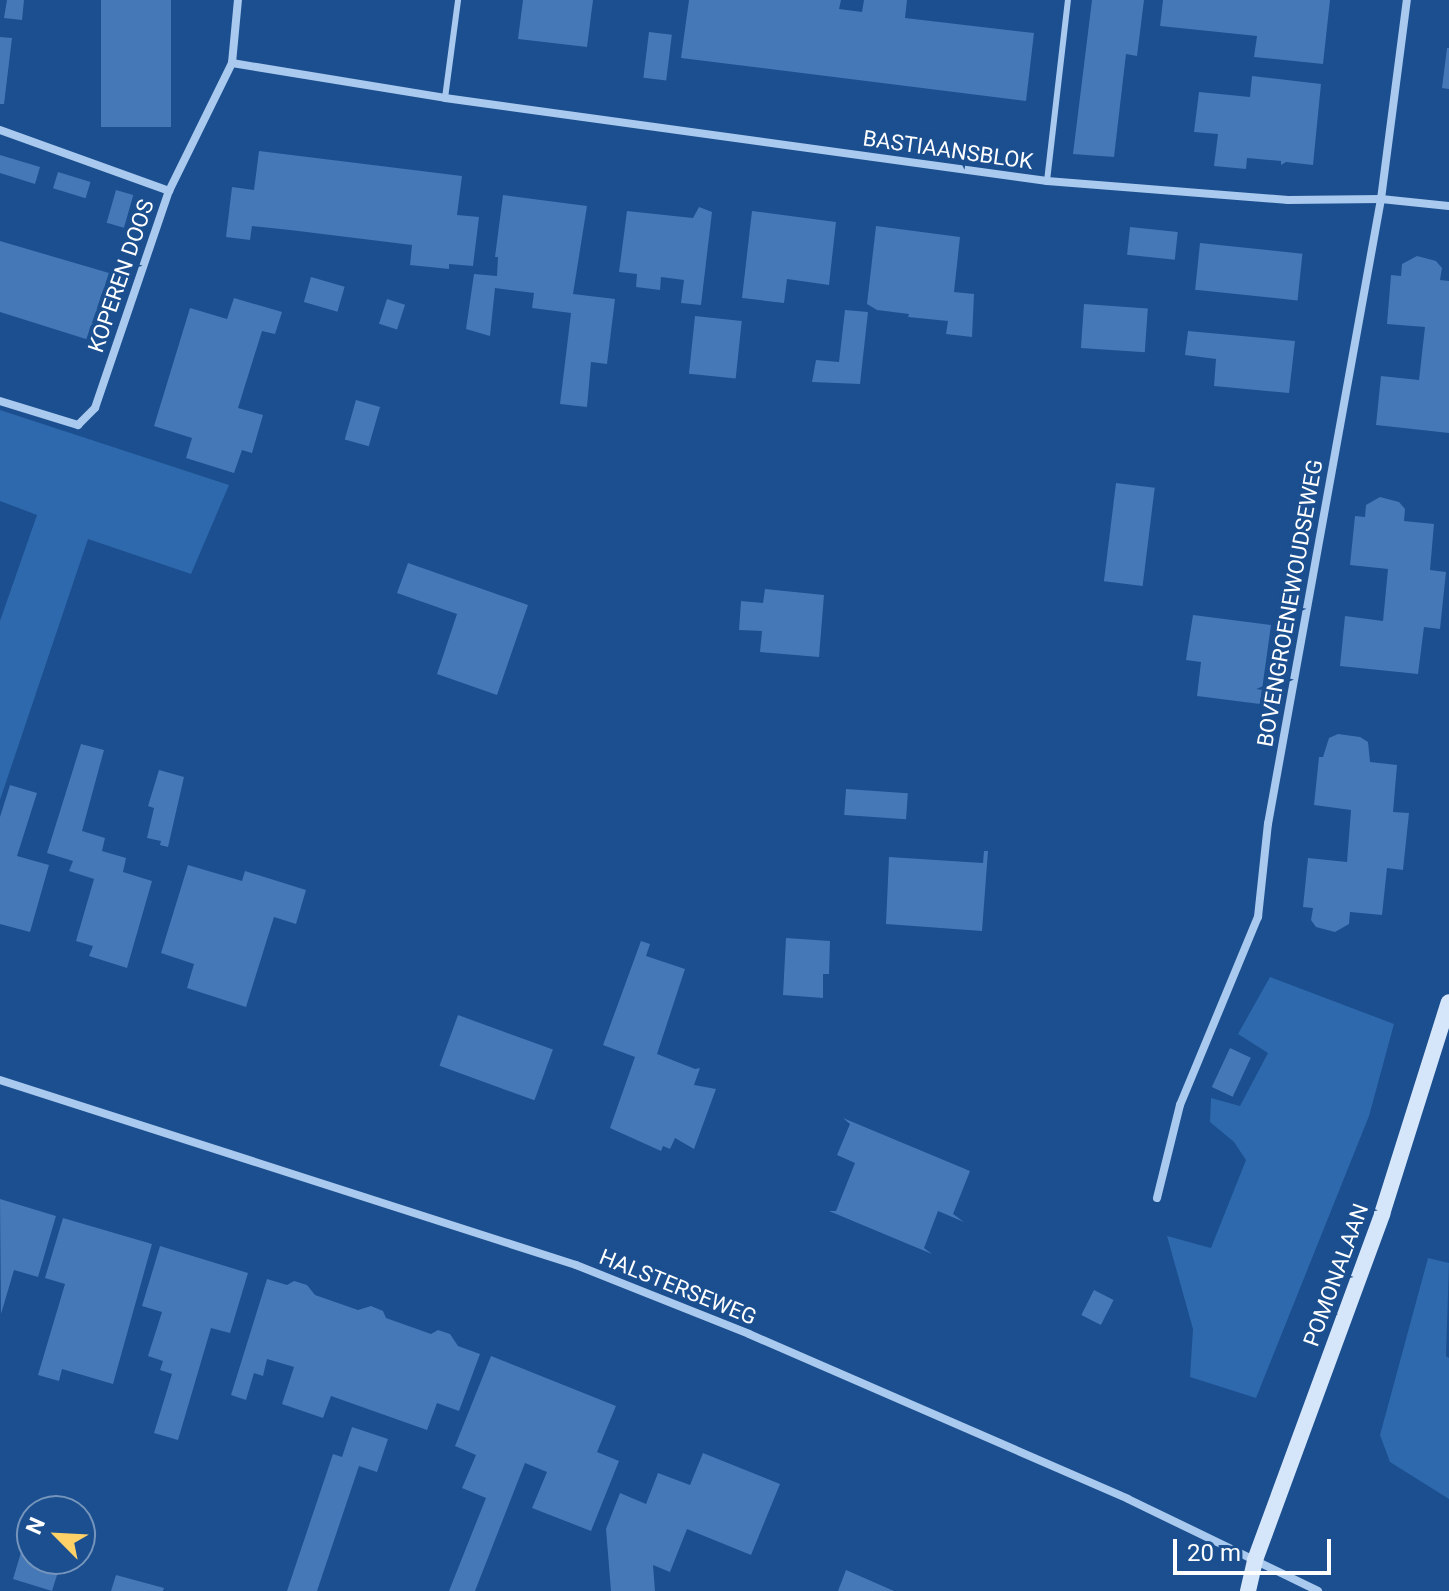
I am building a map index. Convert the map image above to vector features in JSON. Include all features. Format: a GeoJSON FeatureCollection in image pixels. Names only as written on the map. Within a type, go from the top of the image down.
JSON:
{"type":"FeatureCollection","features":[{"type":"Feature","properties":{"kind":"street"},"geometry":{"type":"LineString","coordinates":[[232,63],[238,0]]}},
{"type":"Feature","properties":{"kind":"street","name":"BOVENGROENEWOUDSEWEG"},"geometry":{"type":"LineString","coordinates":[[1157,1198],[1180,1105],[1258,917],[1268,824],[1381,199],[1407,0]]}},
{"type":"Feature","properties":{"kind":"street","name":"BASTIAANSBLOK"},"geometry":{"type":"LineString","coordinates":[[232,63],[445,98],[1047,181],[1288,200],[1381,199],[1449,206]]}},
{"type":"Feature","properties":{"kind":"street","name":"KOPEREN DOOS"},"geometry":{"type":"LineString","coordinates":[[0,401],[78,425],[95,408],[169,191],[232,63]]}},
{"type":"Feature","properties":{"kind":"street"},"geometry":{"type":"LineString","coordinates":[[0,130],[169,191]]}},
{"type":"Feature","properties":{"kind":"street","name":"POMONALAAN"},"geometry":{"type":"LineString","coordinates":[[1248,1591],[1255,1560],[1382,1214],[1449,1002]]}},
{"type":"Feature","properties":{"kind":"street","name":"HALSTERSEWEG"},"geometry":{"type":"LineString","coordinates":[[0,1080],[576,1265],[764,1340],[1128,1499],[1318,1591]]}},
{"type":"Feature","properties":{"kind":"lane"},"geometry":{"type":"LineString","coordinates":[[445,98],[458,0]]}},
{"type":"Feature","properties":{"kind":"lane"},"geometry":{"type":"LineString","coordinates":[[1047,181],[1068,0]]}},
{"type":"Feature","properties":{"kind":"shaded area"},"geometry":{"type":"Polygon","coordinates":[[[0,410],[229,485],[191,574],[88,539],[0,800],[0,621],[37,515],[0,501],[0,410]]]}},
{"type":"Feature","properties":{"kind":"shaded area"},"geometry":{"type":"Polygon","coordinates":[[[1270,977],[1394,1024],[1369,1116],[1256,1398],[1190,1377],[1193,1329],[1167,1236],[1211,1248],[1246,1160],[1234,1142],[1210,1122],[1211,1098],[1240,1106],[1268,1053],[1238,1034],[1270,977]]]}},
{"type":"Feature","properties":{"kind":"shaded area"},"geometry":{"type":"Polygon","coordinates":[[[1428,1258],[1449,1263],[1446,1356],[1449,1358],[1449,1499],[1390,1462],[1380,1435],[1428,1258]]]}},
{"type":"Feature","properties":{"kind":"building"},"geometry":{"type":"Polygon","coordinates":[[[7,0],[24,0],[22,20],[4,18],[7,0]]]}},
{"type":"Feature","properties":{"kind":"building"},"geometry":{"type":"Polygon","coordinates":[[[101,0],[171,0],[171,127],[101,127],[101,0]]]}},
{"type":"Feature","properties":{"kind":"building"},"geometry":{"type":"Polygon","coordinates":[[[523,0],[593,0],[587,47],[518,39],[523,0]]]}},
{"type":"Feature","properties":{"kind":"building"},"geometry":{"type":"Polygon","coordinates":[[[689,0],[841,0],[839,9],[862,12],[864,0],[907,0],[905,18],[1034,33],[1026,101],[681,58],[689,0]]]}},
{"type":"Feature","properties":{"kind":"building"},"geometry":{"type":"Polygon","coordinates":[[[1092,0],[1144,0],[1137,56],[1126,54],[1114,157],[1073,154],[1092,0]]]}},
{"type":"Feature","properties":{"kind":"building"},"geometry":{"type":"Polygon","coordinates":[[[1163,0],[1330,0],[1323,64],[1254,57],[1257,36],[1160,26],[1163,0]]]}},
{"type":"Feature","properties":{"kind":"building"},"geometry":{"type":"Polygon","coordinates":[[[649,32],[672,35],[666,80],[643,78],[649,32]]]}},
{"type":"Feature","properties":{"kind":"building"},"geometry":{"type":"Polygon","coordinates":[[[0,37],[12,38],[4,104],[0,104],[0,37]]]}},
{"type":"Feature","properties":{"kind":"building"},"geometry":{"type":"Polygon","coordinates":[[[1449,48],[1449,89],[1442,88],[1449,48]]]}},
{"type":"Feature","properties":{"kind":"building"},"geometry":{"type":"Polygon","coordinates":[[[1252,76],[1321,84],[1313,165],[1286,162],[1281,165],[1281,161],[1247,158],[1246,169],[1214,166],[1218,134],[1194,132],[1199,92],[1250,97],[1252,76]]]}},
{"type":"Feature","properties":{"kind":"building"},"geometry":{"type":"Polygon","coordinates":[[[259,151],[462,176],[457,215],[479,217],[473,266],[449,264],[449,269],[410,265],[412,245],[290,230],[252,226],[250,240],[226,237],[232,187],[254,190],[259,151]]]}},
{"type":"Feature","properties":{"kind":"building"},"geometry":{"type":"Polygon","coordinates":[[[0,155],[40,167],[35,184],[0,173],[0,155]]]}},
{"type":"Feature","properties":{"kind":"building"},"geometry":{"type":"Polygon","coordinates":[[[58,172],[91,182],[86,198],[53,188],[58,172]]]}},
{"type":"Feature","properties":{"kind":"building"},"geometry":{"type":"Polygon","coordinates":[[[116,190],[133,195],[124,228],[107,223],[116,190]]]}},
{"type":"Feature","properties":{"kind":"building"},"geometry":{"type":"Polygon","coordinates":[[[503,195],[587,206],[573,294],[615,299],[607,364],[591,362],[587,407],[560,404],[571,313],[532,308],[534,293],[495,288],[490,336],[466,329],[474,274],[497,276],[498,257],[495,257],[503,195]]]}},
{"type":"Feature","properties":{"kind":"building"},"geometry":{"type":"Polygon","coordinates":[[[699,207],[712,212],[701,305],[681,303],[684,280],[661,277],[660,290],[636,287],[637,274],[619,272],[627,211],[693,218],[699,207]]]}},
{"type":"Feature","properties":{"kind":"building"},"geometry":{"type":"Polygon","coordinates":[[[752,211],[836,222],[829,285],[787,279],[784,303],[742,298],[752,211]]]}},
{"type":"Feature","properties":{"kind":"building"},"geometry":{"type":"Polygon","coordinates":[[[876,226],[960,237],[954,292],[974,294],[972,337],[946,334],[948,321],[908,317],[909,314],[877,310],[867,304],[876,226]]]}},
{"type":"Feature","properties":{"kind":"building"},"geometry":{"type":"Polygon","coordinates":[[[1130,227],[1178,232],[1175,260],[1127,255],[1130,227]]]}},
{"type":"Feature","properties":{"kind":"building"},"geometry":{"type":"Polygon","coordinates":[[[0,241],[109,273],[89,340],[0,312],[0,241]]]}},
{"type":"Feature","properties":{"kind":"building"},"geometry":{"type":"Polygon","coordinates":[[[1200,243],[1302,254],[1298,301],[1195,290],[1200,243]]]}},
{"type":"Feature","properties":{"kind":"building"},"geometry":{"type":"Polygon","coordinates":[[[1417,256],[1436,261],[1442,268],[1440,280],[1449,281],[1449,433],[1376,425],[1381,376],[1419,380],[1425,327],[1387,324],[1391,275],[1401,276],[1402,264],[1417,256]]]}},
{"type":"Feature","properties":{"kind":"building"},"geometry":{"type":"Polygon","coordinates":[[[311,277],[345,287],[337,312],[304,302],[311,277]]]}},
{"type":"Feature","properties":{"kind":"building"},"geometry":{"type":"Polygon","coordinates":[[[234,298],[282,312],[275,334],[262,331],[238,408],[263,415],[252,453],[242,450],[234,473],[186,458],[192,438],[154,426],[190,308],[227,319],[234,298]]]}},
{"type":"Feature","properties":{"kind":"building"},"geometry":{"type":"Polygon","coordinates":[[[387,299],[405,305],[397,330],[379,324],[387,299]]]}},
{"type":"Feature","properties":{"kind":"building"},"geometry":{"type":"Polygon","coordinates":[[[1084,304],[1148,308],[1145,352],[1081,348],[1084,304]]]}},
{"type":"Feature","properties":{"kind":"building"},"geometry":{"type":"Polygon","coordinates":[[[845,310],[868,312],[860,384],[812,382],[816,360],[839,362],[845,310]]]}},
{"type":"Feature","properties":{"kind":"building"},"geometry":{"type":"Polygon","coordinates":[[[695,316],[742,321],[736,379],[689,374],[695,316]]]}},
{"type":"Feature","properties":{"kind":"building"},"geometry":{"type":"Polygon","coordinates":[[[1188,331],[1295,341],[1289,393],[1214,386],[1216,359],[1185,355],[1188,331]]]}},
{"type":"Feature","properties":{"kind":"building"},"geometry":{"type":"Polygon","coordinates":[[[356,400],[380,407],[369,446],[345,439],[356,400]]]}},
{"type":"Feature","properties":{"kind":"building"},"geometry":{"type":"Polygon","coordinates":[[[1116,483],[1155,488],[1143,586],[1104,581],[1116,483]]]}},
{"type":"Feature","properties":{"kind":"building"},"geometry":{"type":"Polygon","coordinates":[[[1380,497],[1399,502],[1405,509],[1404,521],[1434,524],[1430,570],[1446,572],[1440,629],[1424,627],[1418,674],[1340,666],[1345,616],[1383,621],[1388,569],[1350,565],[1355,516],[1365,517],[1366,505],[1380,497]]]}},
{"type":"Feature","properties":{"kind":"building"},"geometry":{"type":"Polygon","coordinates":[[[408,563],[528,605],[497,695],[437,674],[457,614],[397,593],[408,563]]]}},
{"type":"Feature","properties":{"kind":"building"},"geometry":{"type":"Polygon","coordinates":[[[765,589],[824,595],[819,657],[760,652],[762,631],[739,630],[741,601],[763,603],[765,589]]]}},
{"type":"Feature","properties":{"kind":"building"},"geometry":{"type":"Polygon","coordinates":[[[1193,615],[1271,625],[1260,704],[1197,696],[1201,662],[1186,660],[1193,615]]]}},
{"type":"Feature","properties":{"kind":"building"},"geometry":{"type":"Polygon","coordinates":[[[1338,734],[1360,737],[1368,742],[1370,762],[1397,765],[1393,812],[1409,813],[1403,870],[1387,868],[1382,915],[1350,912],[1349,924],[1335,932],[1316,927],[1311,920],[1313,908],[1303,907],[1308,858],[1347,862],[1351,810],[1314,805],[1319,757],[1323,757],[1329,738],[1338,734]]]}},
{"type":"Feature","properties":{"kind":"building"},"geometry":{"type":"Polygon","coordinates":[[[81,744],[104,750],[82,831],[105,838],[102,851],[126,858],[123,872],[152,881],[127,968],[89,956],[93,946],[76,941],[94,879],[69,871],[73,861],[47,853],[81,744]]]}},
{"type":"Feature","properties":{"kind":"building"},"geometry":{"type":"Polygon","coordinates":[[[159,770],[184,777],[168,847],[160,845],[161,841],[147,838],[154,808],[148,806],[159,770]]]}},
{"type":"Feature","properties":{"kind":"building"},"geometry":{"type":"Polygon","coordinates":[[[10,785],[37,793],[17,856],[49,865],[30,932],[0,924],[0,817],[10,785]]]}},
{"type":"Feature","properties":{"kind":"building"},"geometry":{"type":"Polygon","coordinates":[[[846,789],[908,793],[906,819],[844,815],[846,789]]]}},
{"type":"Feature","properties":{"kind":"building"},"geometry":{"type":"Polygon","coordinates":[[[984,851],[988,851],[982,931],[886,924],[889,857],[983,863],[984,851]]]}},
{"type":"Feature","properties":{"kind":"building"},"geometry":{"type":"Polygon","coordinates":[[[188,865],[242,881],[245,871],[306,890],[296,924],[274,917],[246,1007],[187,988],[194,964],[161,953],[188,865]]]}},
{"type":"Feature","properties":{"kind":"building"},"geometry":{"type":"Polygon","coordinates":[[[786,938],[830,941],[829,974],[823,974],[823,998],[783,995],[786,938]]]}},
{"type":"Feature","properties":{"kind":"building"},"geometry":{"type":"Polygon","coordinates":[[[641,941],[650,944],[646,956],[685,969],[657,1054],[695,1069],[700,1068],[694,1085],[716,1089],[694,1149],[675,1138],[670,1149],[663,1146],[661,1151],[610,1128],[635,1057],[603,1045],[641,941]]]}},
{"type":"Feature","properties":{"kind":"building"},"geometry":{"type":"Polygon","coordinates":[[[458,1015],[553,1050],[534,1100],[440,1066],[458,1015]]]}},
{"type":"Feature","properties":{"kind":"building"},"geometry":{"type":"Polygon","coordinates":[[[1230,1048],[1251,1058],[1233,1097],[1212,1087],[1230,1048]]]}},
{"type":"Feature","properties":{"kind":"building"},"geometry":{"type":"Polygon","coordinates":[[[843,1118],[970,1171],[953,1214],[964,1222],[938,1211],[924,1248],[932,1254],[829,1211],[836,1211],[855,1163],[837,1155],[850,1124],[843,1118]]]}},
{"type":"Feature","properties":{"kind":"building"},"geometry":{"type":"Polygon","coordinates":[[[0,1199],[56,1216],[38,1277],[14,1270],[1,1314],[0,1199]]]}},
{"type":"Feature","properties":{"kind":"building"},"geometry":{"type":"Polygon","coordinates":[[[63,1218],[152,1244],[113,1384],[62,1369],[59,1381],[38,1375],[65,1284],[45,1278],[63,1218]]]}},
{"type":"Feature","properties":{"kind":"building"},"geometry":{"type":"Polygon","coordinates":[[[160,1246],[248,1273],[230,1333],[211,1328],[178,1440],[154,1433],[172,1374],[160,1370],[163,1361],[148,1356],[162,1312],[142,1306],[160,1246]]]}},
{"type":"Feature","properties":{"kind":"building"},"geometry":{"type":"Polygon","coordinates":[[[267,1279],[287,1285],[294,1281],[307,1285],[315,1295],[358,1310],[371,1306],[383,1311],[386,1318],[431,1334],[438,1330],[450,1334],[458,1346],[480,1354],[459,1411],[437,1403],[427,1430],[331,1396],[323,1418],[282,1404],[294,1367],[267,1359],[263,1376],[254,1373],[246,1400],[231,1395],[267,1279]]]}},
{"type":"Feature","properties":{"kind":"building"},"geometry":{"type":"Polygon","coordinates":[[[1094,1290],[1114,1300],[1101,1325],[1081,1315],[1094,1290]]]}},
{"type":"Feature","properties":{"kind":"building"},"geometry":{"type":"Polygon","coordinates":[[[491,1356],[616,1406],[597,1452],[619,1461],[591,1531],[532,1508],[547,1472],[525,1463],[475,1591],[449,1591],[486,1498],[462,1488],[476,1455],[455,1446],[491,1356]]]}},
{"type":"Feature","properties":{"kind":"building"},"geometry":{"type":"Polygon","coordinates":[[[352,1427],[388,1439],[377,1472],[359,1466],[317,1591],[287,1591],[333,1454],[342,1457],[352,1427]]]}},
{"type":"Feature","properties":{"kind":"building"},"geometry":{"type":"Polygon","coordinates":[[[703,1453],[780,1484],[751,1555],[687,1529],[670,1572],[653,1565],[655,1591],[611,1591],[606,1529],[620,1493],[646,1504],[658,1473],[690,1485],[703,1453]]]}},
{"type":"Feature","properties":{"kind":"building"},"geometry":{"type":"Polygon","coordinates":[[[16,1569],[16,1575],[57,1575],[52,1591],[13,1579],[16,1569]]]}},
{"type":"Feature","properties":{"kind":"building"},"geometry":{"type":"Polygon","coordinates":[[[846,1570],[894,1591],[838,1591],[846,1570]]]}},
{"type":"Feature","properties":{"kind":"building"},"geometry":{"type":"Polygon","coordinates":[[[116,1575],[164,1588],[163,1591],[111,1591],[116,1575]]]}}]}
